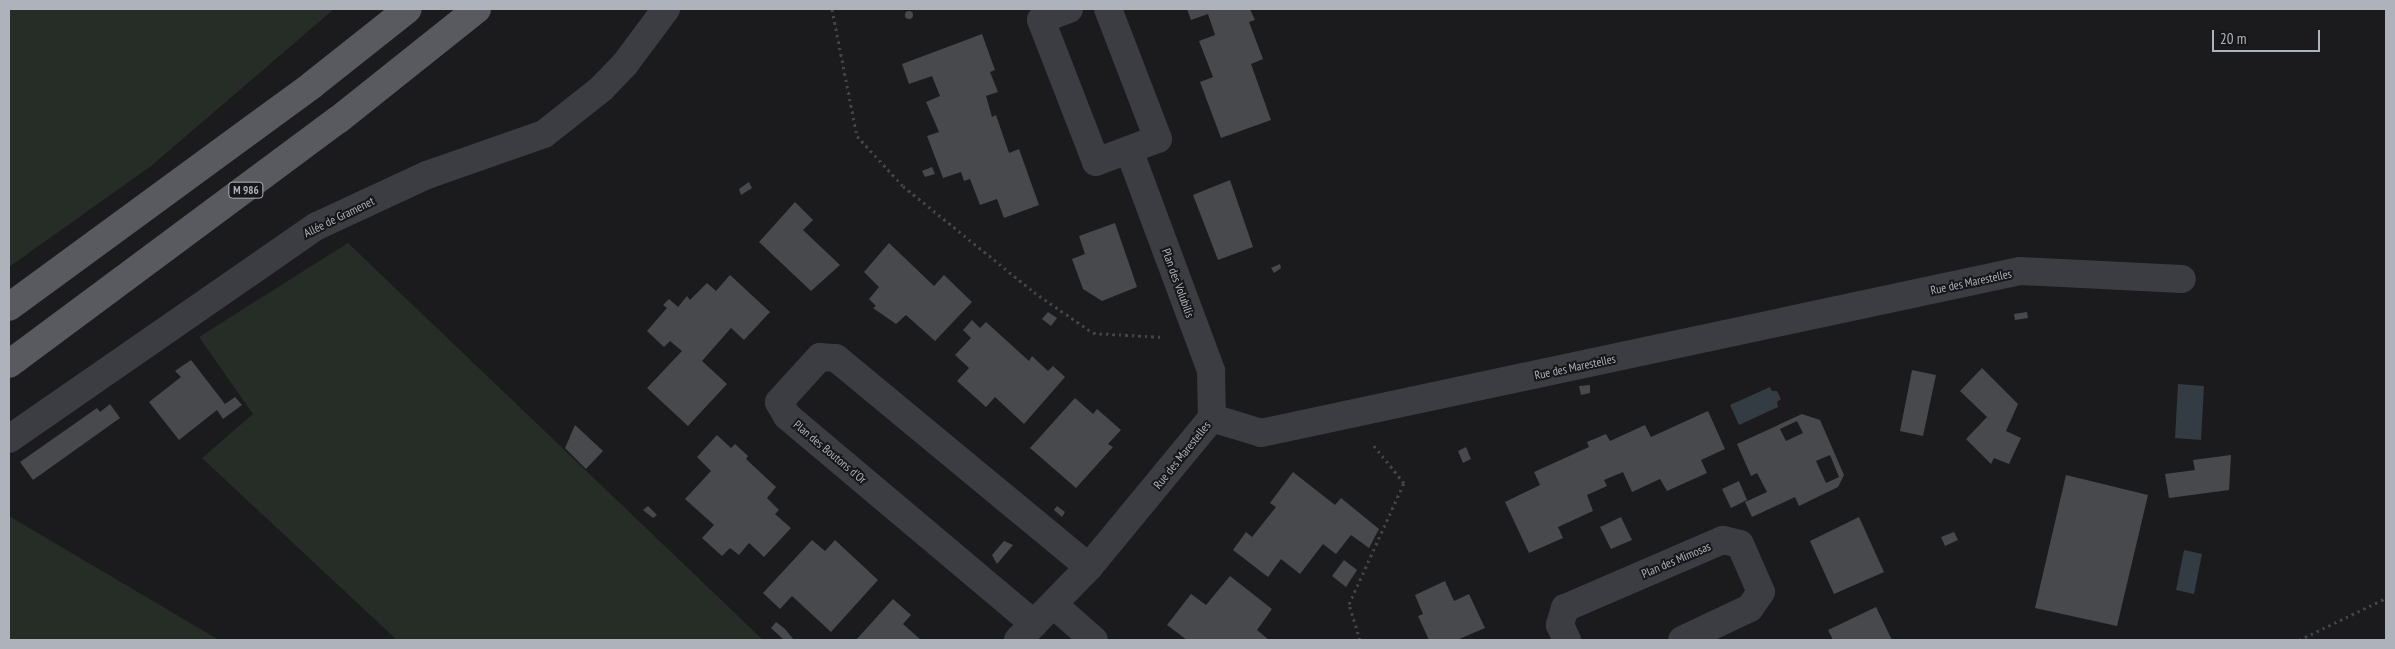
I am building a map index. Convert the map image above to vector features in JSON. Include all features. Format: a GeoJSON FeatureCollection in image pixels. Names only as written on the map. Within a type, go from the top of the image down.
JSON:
{"type":"FeatureCollection","features":[{"type":"Feature","properties":{"kind":"main road"},"geometry":{"type":"LineString","coordinates":[[9,307],[312,85],[408,9]]}},
{"type":"Feature","properties":{"kind":"main road","name":"M 986"},"geometry":{"type":"LineString","coordinates":[[9,364],[322,132],[477,9]]}},
{"type":"Feature","properties":{"kind":"street","name":"Allée de Gramenet"},"geometry":{"type":"LineString","coordinates":[[9,439],[317,226],[427,175],[544,134],[602,89],[625,64],[666,9]]}},
{"type":"Feature","properties":{"kind":"street"},"geometry":{"type":"LineString","coordinates":[[1069,9],[1041,20],[1096,162],[1158,139],[1108,9]]}},
{"type":"Feature","properties":{"kind":"street","name":"Plan des Volubilis"},"geometry":{"type":"LineString","coordinates":[[1129,150],[1211,371],[1212,418]]}},
{"type":"Feature","properties":{"kind":"street","name":"Rue des Marestelles"},"geometry":{"type":"LineString","coordinates":[[1026,632],[1089,567],[1212,418],[1261,434],[2020,271],[2182,279]]}},
{"type":"Feature","properties":{"kind":"street","name":"Plan des Boutons d'Or"},"geometry":{"type":"LineString","coordinates":[[1026,632],[787,416],[779,402],[820,358],[836,358],[1089,567]]}},
{"type":"Feature","properties":{"kind":"street","name":"Plan des Mimosas"},"geometry":{"type":"LineString","coordinates":[[1567,640],[1560,625],[1565,608],[1723,540],[1740,544],[1761,592],[1750,608],[1682,640]]}},
{"type":"Feature","properties":{"kind":"street"},"geometry":{"type":"LineString","coordinates":[[1054,605],[1094,640]]}},
{"type":"Feature","properties":{"kind":"path"},"geometry":{"type":"LineString","coordinates":[[832,9],[857,136],[903,186],[1034,292],[1093,333],[1198,339]]}},
{"type":"Feature","properties":{"kind":"path"},"geometry":{"type":"LineString","coordinates":[[1360,640],[1349,604],[1404,483],[1374,446],[1361,412]]}},
{"type":"Feature","properties":{"kind":"path"},"geometry":{"type":"LineString","coordinates":[[2299,640],[2386,598]]}},
{"type":"Feature","properties":{"kind":"shaded area"},"geometry":{"type":"Polygon","coordinates":[[[9,9],[334,9],[151,166],[9,267],[9,9]]]}},
{"type":"Feature","properties":{"kind":"shaded area"},"geometry":{"type":"Polygon","coordinates":[[[348,243],[763,640],[397,640],[202,458],[253,414],[199,337],[348,243]]]}},
{"type":"Feature","properties":{"kind":"shaded area"},"geometry":{"type":"Polygon","coordinates":[[[2178,384],[2204,386],[2201,440],[2175,438],[2178,384]]]}},
{"type":"Feature","properties":{"kind":"shaded area"},"geometry":{"type":"Polygon","coordinates":[[[1770,387],[1772,391],[1777,391],[1781,399],[1777,402],[1778,407],[1739,425],[1730,405],[1770,387]]]}},
{"type":"Feature","properties":{"kind":"shaded area"},"geometry":{"type":"Polygon","coordinates":[[[9,516],[219,640],[9,640],[9,516]]]}},
{"type":"Feature","properties":{"kind":"shaded area"},"geometry":{"type":"Polygon","coordinates":[[[2184,550],[2202,554],[2194,594],[2176,590],[2184,550]]]}},
{"type":"Feature","properties":{"kind":"building"},"geometry":{"type":"Polygon","coordinates":[[[1187,9],[1250,9],[1255,20],[1249,22],[1263,59],[1251,64],[1271,120],[1221,138],[1200,82],[1213,77],[1199,41],[1215,35],[1208,14],[1191,20],[1187,9]]]}},
{"type":"Feature","properties":{"kind":"building"},"geometry":{"type":"Polygon","coordinates":[[[909,11],[913,15],[909,19],[905,15],[909,11]]]}},
{"type":"Feature","properties":{"kind":"building"},"geometry":{"type":"Polygon","coordinates":[[[982,34],[995,70],[990,72],[998,92],[986,96],[992,117],[996,115],[1009,153],[1019,149],[1039,205],[1004,218],[997,199],[980,205],[970,179],[964,181],[961,172],[943,178],[927,136],[939,132],[926,102],[940,96],[932,76],[909,84],[902,64],[982,34]]]}},
{"type":"Feature","properties":{"kind":"building"},"geometry":{"type":"Polygon","coordinates":[[[932,167],[935,174],[925,177],[922,171],[932,167]]]}},
{"type":"Feature","properties":{"kind":"building"},"geometry":{"type":"Polygon","coordinates":[[[1230,180],[1253,247],[1218,260],[1193,195],[1230,180]]]}},
{"type":"Feature","properties":{"kind":"building"},"geometry":{"type":"Polygon","coordinates":[[[749,182],[752,188],[741,195],[739,189],[749,182]]]}},
{"type":"Feature","properties":{"kind":"building"},"geometry":{"type":"Polygon","coordinates":[[[795,202],[813,220],[803,230],[840,265],[811,291],[759,242],[795,202]]]}},
{"type":"Feature","properties":{"kind":"building"},"geometry":{"type":"Polygon","coordinates":[[[1115,223],[1137,287],[1102,301],[1083,289],[1072,259],[1085,254],[1079,236],[1115,223]]]}},
{"type":"Feature","properties":{"kind":"building"},"geometry":{"type":"Polygon","coordinates":[[[889,243],[934,286],[944,275],[972,302],[935,341],[906,315],[896,324],[873,308],[876,306],[869,299],[879,287],[864,272],[889,243]]]}},
{"type":"Feature","properties":{"kind":"building"},"geometry":{"type":"Polygon","coordinates":[[[1280,264],[1281,268],[1274,273],[1271,268],[1280,264]]]}},
{"type":"Feature","properties":{"kind":"building"},"geometry":{"type":"Polygon","coordinates":[[[730,275],[770,312],[744,340],[731,328],[702,361],[727,384],[688,426],[647,388],[682,351],[670,341],[664,347],[647,331],[667,308],[663,305],[669,299],[678,307],[687,296],[690,300],[707,283],[716,291],[730,275]]]}},
{"type":"Feature","properties":{"kind":"building"},"geometry":{"type":"Polygon","coordinates":[[[1048,312],[1057,318],[1051,326],[1042,319],[1048,312]]]}},
{"type":"Feature","properties":{"kind":"building"},"geometry":{"type":"Polygon","coordinates":[[[2027,312],[2028,318],[2015,320],[2014,314],[2027,312]]]}},
{"type":"Feature","properties":{"kind":"building"},"geometry":{"type":"Polygon","coordinates":[[[972,320],[980,328],[986,322],[1029,361],[1032,356],[1048,371],[1053,366],[1065,377],[1024,424],[995,397],[986,407],[957,381],[969,368],[955,355],[971,338],[963,330],[972,320]]]}},
{"type":"Feature","properties":{"kind":"building"},"geometry":{"type":"Polygon","coordinates":[[[191,360],[225,404],[235,397],[242,405],[223,419],[217,410],[179,440],[149,402],[181,377],[175,371],[191,360]]]}},
{"type":"Feature","properties":{"kind":"building"},"geometry":{"type":"Polygon","coordinates":[[[1982,368],[2018,404],[2006,431],[2021,438],[2009,464],[1994,458],[1991,464],[1966,439],[1987,417],[1960,391],[1982,368]]]}},
{"type":"Feature","properties":{"kind":"building"},"geometry":{"type":"Polygon","coordinates":[[[1912,370],[1936,375],[1923,436],[1900,431],[1912,370]]]}},
{"type":"Feature","properties":{"kind":"building"},"geometry":{"type":"Polygon","coordinates":[[[1590,385],[1590,393],[1581,395],[1579,386],[1590,385]]]}},
{"type":"Feature","properties":{"kind":"building"},"geometry":{"type":"Polygon","coordinates":[[[1075,398],[1093,414],[1097,409],[1121,430],[1108,444],[1113,447],[1076,488],[1030,448],[1075,398]]]}},
{"type":"Feature","properties":{"kind":"building"},"geometry":{"type":"Polygon","coordinates":[[[110,404],[120,418],[33,480],[20,462],[97,408],[100,412],[110,404]]]}},
{"type":"Feature","properties":{"kind":"building"},"geometry":{"type":"Polygon","coordinates":[[[1708,411],[1725,449],[1701,460],[1707,473],[1667,491],[1660,479],[1632,492],[1623,472],[1604,480],[1607,486],[1587,495],[1593,511],[1558,527],[1563,538],[1529,553],[1505,502],[1540,485],[1534,472],[1589,447],[1587,442],[1606,434],[1610,441],[1645,425],[1651,437],[1708,411]]]}},
{"type":"Feature","properties":{"kind":"building"},"geometry":{"type":"Polygon","coordinates":[[[1802,414],[1820,420],[1844,475],[1838,487],[1799,506],[1795,497],[1752,517],[1745,502],[1767,492],[1757,473],[1751,476],[1737,444],[1802,414]],[[1797,421],[1780,429],[1786,441],[1803,433],[1797,421]],[[1830,455],[1816,461],[1826,483],[1839,477],[1830,455]]]}},
{"type":"Feature","properties":{"kind":"building"},"geometry":{"type":"Polygon","coordinates":[[[575,425],[603,451],[586,469],[565,448],[575,425]]]}},
{"type":"Feature","properties":{"kind":"building"},"geometry":{"type":"Polygon","coordinates":[[[717,435],[731,448],[735,444],[748,456],[746,459],[776,487],[767,498],[779,510],[775,514],[791,528],[764,557],[749,543],[739,555],[730,548],[722,556],[702,538],[714,525],[685,499],[711,471],[697,457],[717,435]]]}},
{"type":"Feature","properties":{"kind":"building"},"geometry":{"type":"Polygon","coordinates":[[[1466,447],[1471,459],[1463,463],[1458,451],[1466,447]]]}},
{"type":"Feature","properties":{"kind":"building"},"geometry":{"type":"Polygon","coordinates":[[[2231,455],[2229,490],[2169,498],[2165,474],[2195,470],[2193,460],[2231,455]]]}},
{"type":"Feature","properties":{"kind":"building"},"geometry":{"type":"Polygon","coordinates":[[[1293,472],[1335,505],[1341,498],[1379,529],[1369,548],[1351,535],[1336,554],[1323,544],[1300,574],[1281,559],[1268,577],[1233,550],[1246,532],[1252,537],[1276,507],[1270,503],[1293,472]]]}},
{"type":"Feature","properties":{"kind":"building"},"geometry":{"type":"Polygon","coordinates":[[[2066,475],[2148,495],[2117,626],[2035,608],[2066,475]]]}},
{"type":"Feature","properties":{"kind":"building"},"geometry":{"type":"Polygon","coordinates":[[[1739,481],[1747,500],[1731,508],[1722,489],[1739,481]]]}},
{"type":"Feature","properties":{"kind":"building"},"geometry":{"type":"Polygon","coordinates":[[[648,506],[657,515],[653,518],[643,510],[648,506]]]}},
{"type":"Feature","properties":{"kind":"building"},"geometry":{"type":"Polygon","coordinates":[[[1057,506],[1065,512],[1062,517],[1054,510],[1057,506]]]}},
{"type":"Feature","properties":{"kind":"building"},"geometry":{"type":"Polygon","coordinates":[[[1621,517],[1632,540],[1611,549],[1600,527],[1621,517]]]}},
{"type":"Feature","properties":{"kind":"building"},"geometry":{"type":"Polygon","coordinates":[[[1859,517],[1884,572],[1834,594],[1810,541],[1859,517]]]}},
{"type":"Feature","properties":{"kind":"building"},"geometry":{"type":"Polygon","coordinates":[[[1954,532],[1958,540],[1945,546],[1941,537],[1954,532]]]}},
{"type":"Feature","properties":{"kind":"building"},"geometry":{"type":"Polygon","coordinates":[[[812,540],[825,551],[835,540],[878,580],[831,632],[792,596],[780,609],[763,593],[812,540]]]}},
{"type":"Feature","properties":{"kind":"building"},"geometry":{"type":"Polygon","coordinates":[[[1004,541],[1013,545],[997,564],[992,555],[1004,541]]]}},
{"type":"Feature","properties":{"kind":"building"},"geometry":{"type":"Polygon","coordinates":[[[1344,560],[1357,570],[1346,587],[1332,576],[1344,560]]]}},
{"type":"Feature","properties":{"kind":"building"},"geometry":{"type":"Polygon","coordinates":[[[1230,576],[1272,609],[1257,630],[1269,640],[1187,640],[1167,625],[1191,594],[1206,605],[1230,576]]]}},
{"type":"Feature","properties":{"kind":"building"},"geometry":{"type":"Polygon","coordinates":[[[1445,581],[1454,601],[1469,594],[1485,628],[1457,640],[1429,640],[1418,616],[1423,614],[1415,595],[1445,581]]]}},
{"type":"Feature","properties":{"kind":"building"},"geometry":{"type":"Polygon","coordinates":[[[893,599],[911,615],[903,624],[921,640],[856,640],[893,599]]]}},
{"type":"Feature","properties":{"kind":"building"},"geometry":{"type":"Polygon","coordinates":[[[1876,607],[1892,640],[1833,640],[1828,630],[1876,607]]]}},
{"type":"Feature","properties":{"kind":"building"},"geometry":{"type":"Polygon","coordinates":[[[776,622],[794,640],[784,640],[771,628],[776,622]]]}}]}
